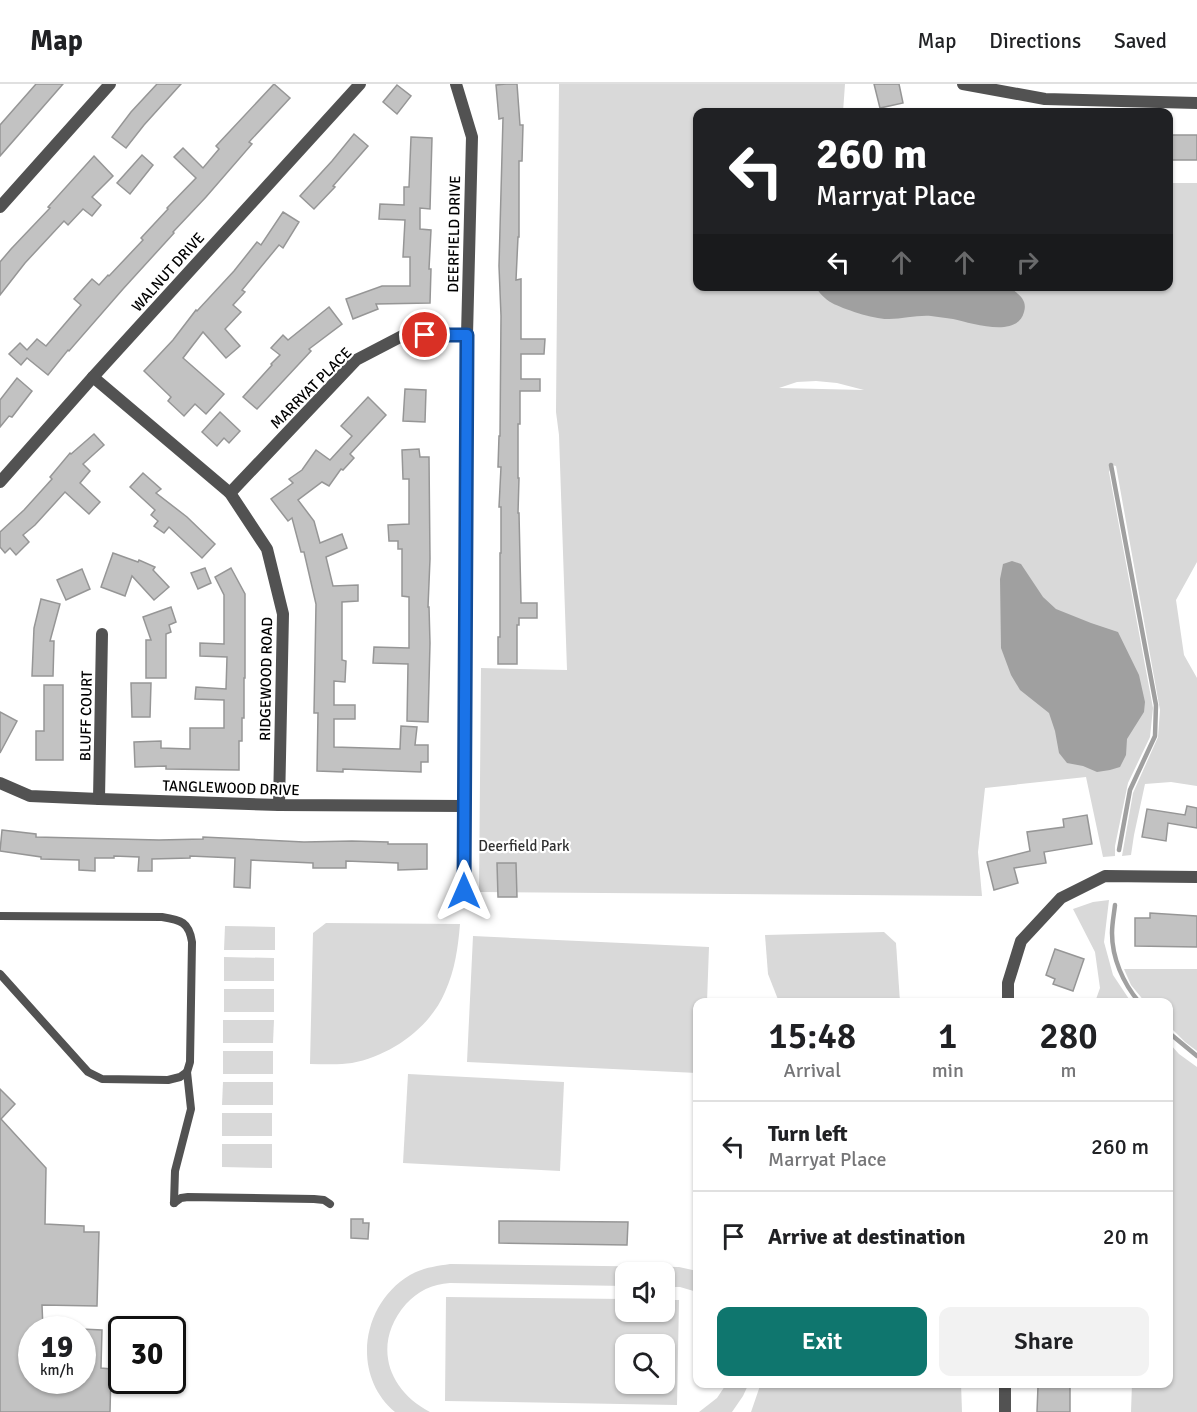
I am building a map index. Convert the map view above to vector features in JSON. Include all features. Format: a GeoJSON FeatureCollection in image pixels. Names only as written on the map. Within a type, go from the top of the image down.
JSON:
{"type":"FeatureCollection","features":[{"type":"Feature","properties":{"kind":"street"},"geometry":{"type":"LineString","coordinates":[[0,207],[110,84]]}},
{"type":"Feature","properties":{"kind":"street","name":"WALNUT DRIVE"},"geometry":{"type":"LineString","coordinates":[[0,482],[360,84]]}},
{"type":"Feature","properties":{"kind":"street","name":"DEERFIELD DRIVE"},"geometry":{"type":"LineString","coordinates":[[456,84],[472,137],[467,335],[464,891]]}},
{"type":"Feature","properties":{"kind":"street"},"geometry":{"type":"LineString","coordinates":[[963,84],[1045,99],[1197,103]]}},
{"type":"Feature","properties":{"kind":"street","name":"MARRYAT PLACE"},"geometry":{"type":"LineString","coordinates":[[230,493],[356,360],[404,335],[467,335]]}},
{"type":"Feature","properties":{"kind":"street","name":"RIDGEWOOD ROAD"},"geometry":{"type":"LineString","coordinates":[[93,378],[230,493],[267,549],[283,614],[279,805]]}},
{"type":"Feature","properties":{"kind":"street","name":"BLUFF COURT"},"geometry":{"type":"LineString","coordinates":[[99,799],[102,634]]}},
{"type":"Feature","properties":{"kind":"street","name":"TANGLEWOOD DRIVE"},"geometry":{"type":"LineString","coordinates":[[0,783],[30,796],[279,805],[464,806]]}},
{"type":"Feature","properties":{"kind":"street"},"geometry":{"type":"LineString","coordinates":[[1008,998],[1008,982],[1021,941],[1061,898],[1105,876],[1197,877]]}},
{"type":"Feature","properties":{"kind":"street"},"geometry":{"type":"LineString","coordinates":[[1005,1388],[1005,1412]]}},
{"type":"Feature","properties":{"kind":"lane"},"geometry":{"type":"LineString","coordinates":[[0,916],[162,917],[184,924],[190,931],[192,942],[190,1062],[187,1072],[190,1109],[175,1171],[174,1203],[181,1198],[188,1197],[314,1199],[324,1200],[330,1204]]}},
{"type":"Feature","properties":{"kind":"lane"},"geometry":{"type":"LineString","coordinates":[[0,974],[88,1072],[102,1079],[168,1080],[180,1077],[187,1072]]}},
{"type":"Feature","properties":{"kind":"green space","name":"Deerfield Park"},"geometry":{"type":"Polygon","coordinates":[[[559,84],[845,84],[843,108],[693,108],[693,291],[1173,291],[1173,183],[1197,183],[1197,562],[1176,600],[1184,655],[1197,678],[1197,786],[1171,782],[1145,784],[1131,855],[1122,856],[1133,793],[1158,737],[1160,710],[1116,466],[1112,465],[1109,472],[1153,708],[1150,737],[1128,783],[1115,856],[1103,857],[1086,777],[985,788],[978,852],[982,896],[479,892],[481,668],[567,670],[559,435],[556,412],[559,84]],[[816,381],[797,382],[779,388],[864,390],[837,383],[816,381]]]}},
{"type":"Feature","properties":{"kind":"green space"},"geometry":{"type":"Polygon","coordinates":[[[1109,900],[1104,942],[1113,975],[1128,998],[1096,998],[1100,988],[1095,952],[1073,909],[1093,902],[1109,900]]]}},
{"type":"Feature","properties":{"kind":"green space"},"geometry":{"type":"Polygon","coordinates":[[[326,923],[460,924],[451,975],[445,992],[429,1017],[419,1028],[394,1047],[352,1063],[310,1064],[313,933],[326,923]]]}},
{"type":"Feature","properties":{"kind":"green space"},"geometry":{"type":"Polygon","coordinates":[[[225,926],[275,927],[275,950],[224,950],[225,926]]]}},
{"type":"Feature","properties":{"kind":"green space"},"geometry":{"type":"Polygon","coordinates":[[[884,932],[896,943],[900,998],[777,998],[768,974],[765,935],[884,932]]]}},
{"type":"Feature","properties":{"kind":"green space"},"geometry":{"type":"Polygon","coordinates":[[[473,936],[709,947],[707,998],[693,998],[693,1073],[467,1062],[473,936]]]}},
{"type":"Feature","properties":{"kind":"green space"},"geometry":{"type":"Polygon","coordinates":[[[224,957],[274,958],[274,981],[224,981],[224,957]]]}},
{"type":"Feature","properties":{"kind":"green space"},"geometry":{"type":"Polygon","coordinates":[[[1124,969],[1197,969],[1197,1051],[1173,1030],[1173,998],[1142,998],[1131,985],[1124,969]]]}},
{"type":"Feature","properties":{"kind":"green space"},"geometry":{"type":"Polygon","coordinates":[[[224,989],[274,989],[274,1012],[224,1012],[224,989]]]}},
{"type":"Feature","properties":{"kind":"green space"},"geometry":{"type":"Polygon","coordinates":[[[223,1020],[274,1020],[273,1043],[223,1043],[223,1020]]]}},
{"type":"Feature","properties":{"kind":"green space"},"geometry":{"type":"Polygon","coordinates":[[[1173,1047],[1197,1067],[1197,1412],[1131,1412],[1132,1388],[1173,1388],[1173,1047]]]}},
{"type":"Feature","properties":{"kind":"green space"},"geometry":{"type":"Polygon","coordinates":[[[223,1051],[273,1051],[273,1074],[223,1074],[223,1051]]]}},
{"type":"Feature","properties":{"kind":"green space"},"geometry":{"type":"Polygon","coordinates":[[[408,1074],[564,1082],[560,1171],[403,1163],[408,1074]]]}},
{"type":"Feature","properties":{"kind":"green space"},"geometry":{"type":"Polygon","coordinates":[[[223,1082],[273,1082],[273,1105],[222,1105],[223,1082]]]}},
{"type":"Feature","properties":{"kind":"green space"},"geometry":{"type":"Polygon","coordinates":[[[222,1113],[272,1113],[272,1136],[222,1136],[222,1113]]]}},
{"type":"Feature","properties":{"kind":"green space"},"geometry":{"type":"Polygon","coordinates":[[[222,1144],[272,1144],[272,1168],[222,1167],[222,1144]]]}},
{"type":"Feature","properties":{"kind":"green space"},"geometry":{"type":"Polygon","coordinates":[[[450,1264],[615,1266],[615,1286],[450,1283],[420,1292],[406,1304],[396,1319],[389,1334],[387,1350],[389,1364],[403,1391],[415,1403],[430,1412],[395,1412],[381,1397],[372,1379],[367,1360],[368,1340],[372,1321],[381,1303],[393,1288],[410,1275],[424,1269],[450,1264]]]}},
{"type":"Feature","properties":{"kind":"green space"},"geometry":{"type":"Polygon","coordinates":[[[675,1267],[693,1270],[693,1291],[675,1287],[675,1267]]]}},
{"type":"Feature","properties":{"kind":"green space"},"geometry":{"type":"Polygon","coordinates":[[[446,1297],[615,1299],[615,1322],[675,1322],[675,1300],[679,1300],[677,1405],[445,1401],[446,1297]]]}},
{"type":"Feature","properties":{"kind":"green space"},"geometry":{"type":"Polygon","coordinates":[[[724,1388],[747,1388],[732,1412],[699,1412],[717,1398],[724,1388]]]}},
{"type":"Feature","properties":{"kind":"green space"},"geometry":{"type":"Polygon","coordinates":[[[759,1388],[961,1388],[962,1412],[751,1412],[759,1388]]]}},
{"type":"Feature","properties":{"kind":"shaded area"},"geometry":{"type":"Polygon","coordinates":[[[819,291],[1014,291],[1021,297],[1025,307],[1020,320],[1013,325],[993,327],[931,316],[876,318],[837,305],[825,298],[819,291]]]}},
{"type":"Feature","properties":{"kind":"shaded area"},"geometry":{"type":"Polygon","coordinates":[[[1012,561],[1021,564],[1043,597],[1056,609],[1118,632],[1139,675],[1145,702],[1144,712],[1127,739],[1126,755],[1120,767],[1097,772],[1067,763],[1059,753],[1049,713],[1020,690],[1011,675],[1001,648],[1000,579],[1003,564],[1012,561]]]}},
{"type":"Feature","properties":{"kind":"building"},"geometry":{"type":"Polygon","coordinates":[[[36,84],[63,84],[0,156],[0,125],[36,84]]]}},
{"type":"Feature","properties":{"kind":"building"},"geometry":{"type":"Polygon","coordinates":[[[157,84],[181,84],[126,148],[112,137],[157,84]]]}},
{"type":"Feature","properties":{"kind":"building"},"geometry":{"type":"Polygon","coordinates":[[[274,84],[290,98],[249,142],[252,144],[48,375],[27,358],[21,365],[9,354],[20,343],[27,350],[37,339],[46,346],[81,305],[74,299],[92,279],[99,285],[109,276],[196,178],[174,157],[183,148],[203,168],[219,149],[216,146],[274,84]]]}},
{"type":"Feature","properties":{"kind":"building"},"geometry":{"type":"Polygon","coordinates":[[[517,84],[520,125],[523,125],[522,161],[519,161],[519,237],[516,280],[521,279],[521,339],[545,339],[544,354],[521,354],[521,379],[540,379],[540,391],[520,391],[518,513],[521,603],[537,603],[537,618],[519,618],[517,664],[498,664],[501,553],[501,507],[499,507],[501,467],[498,467],[501,316],[499,266],[503,118],[499,119],[496,85],[517,84]]]}},
{"type":"Feature","properties":{"kind":"building"},"geometry":{"type":"Polygon","coordinates":[[[874,84],[899,84],[903,103],[880,108],[874,84]]]}},
{"type":"Feature","properties":{"kind":"building"},"geometry":{"type":"Polygon","coordinates":[[[397,85],[411,96],[397,114],[383,102],[397,85]]]}},
{"type":"Feature","properties":{"kind":"building"},"geometry":{"type":"Polygon","coordinates":[[[354,134],[368,146],[314,209],[300,196],[354,134]]]}},
{"type":"Feature","properties":{"kind":"building"},"geometry":{"type":"Polygon","coordinates":[[[1173,135],[1197,135],[1197,160],[1173,160],[1173,135]]]}},
{"type":"Feature","properties":{"kind":"building"},"geometry":{"type":"Polygon","coordinates":[[[411,137],[432,138],[430,209],[420,208],[420,229],[431,230],[430,303],[376,304],[378,309],[353,319],[346,299],[382,286],[410,286],[410,257],[403,257],[405,220],[379,219],[380,204],[404,205],[404,187],[409,187],[411,137]]]}},
{"type":"Feature","properties":{"kind":"building"},"geometry":{"type":"Polygon","coordinates":[[[142,155],[153,165],[130,194],[117,183],[142,155]]]}},
{"type":"Feature","properties":{"kind":"building"},"geometry":{"type":"Polygon","coordinates":[[[94,156],[113,176],[92,197],[101,205],[92,216],[83,209],[68,225],[64,221],[25,263],[0,295],[0,262],[94,156]]]}},
{"type":"Feature","properties":{"kind":"building"},"geometry":{"type":"Polygon","coordinates":[[[283,212],[299,222],[283,248],[279,245],[242,290],[245,292],[233,305],[241,312],[225,329],[240,346],[226,358],[203,332],[183,358],[224,394],[206,414],[195,404],[184,416],[168,401],[171,397],[144,371],[173,340],[196,310],[234,271],[257,242],[261,245],[283,212]]]}},
{"type":"Feature","properties":{"kind":"building"},"geometry":{"type":"Polygon","coordinates":[[[329,307],[342,324],[309,349],[311,351],[257,409],[243,397],[280,355],[271,348],[283,335],[288,340],[329,307]]]}},
{"type":"Feature","properties":{"kind":"building"},"geometry":{"type":"Polygon","coordinates":[[[17,378],[32,391],[12,417],[9,416],[0,427],[0,400],[17,378]]]}},
{"type":"Feature","properties":{"kind":"building"},"geometry":{"type":"Polygon","coordinates":[[[405,389],[426,390],[425,422],[403,421],[405,389]]]}},
{"type":"Feature","properties":{"kind":"building"},"geometry":{"type":"Polygon","coordinates":[[[368,397],[386,415],[350,454],[354,458],[343,470],[341,469],[329,486],[322,482],[298,500],[314,521],[320,543],[342,534],[347,548],[326,557],[333,586],[358,585],[358,601],[342,602],[342,660],[346,661],[345,682],[334,681],[334,705],[355,705],[355,719],[334,719],[334,747],[400,749],[401,726],[417,727],[415,745],[428,745],[428,762],[421,762],[421,772],[343,769],[343,772],[317,771],[318,713],[314,713],[316,604],[304,552],[301,552],[292,518],[288,521],[271,499],[293,483],[289,479],[302,470],[316,450],[330,460],[352,436],[341,426],[368,397]]]}},
{"type":"Feature","properties":{"kind":"building"},"geometry":{"type":"Polygon","coordinates":[[[220,412],[240,431],[229,443],[224,438],[217,446],[202,432],[220,412]]]}},
{"type":"Feature","properties":{"kind":"building"},"geometry":{"type":"Polygon","coordinates":[[[94,434],[104,445],[83,464],[90,471],[80,483],[100,502],[89,514],[65,492],[23,535],[29,542],[16,555],[10,548],[5,553],[0,547],[0,532],[52,479],[50,477],[70,453],[94,434]]]}},
{"type":"Feature","properties":{"kind":"building"},"geometry":{"type":"Polygon","coordinates":[[[419,449],[420,457],[429,457],[428,722],[407,721],[408,664],[373,663],[374,647],[409,648],[409,597],[402,596],[402,549],[398,549],[398,541],[389,541],[388,525],[409,524],[409,479],[403,479],[402,450],[419,449]]]}},
{"type":"Feature","properties":{"kind":"building"},"geometry":{"type":"Polygon","coordinates":[[[143,473],[161,489],[156,493],[187,517],[215,544],[202,558],[169,527],[164,533],[154,526],[158,521],[151,515],[155,510],[130,487],[143,473]]]}},
{"type":"Feature","properties":{"kind":"building"},"geometry":{"type":"Polygon","coordinates":[[[113,553],[155,567],[153,570],[169,587],[154,600],[132,576],[125,596],[101,587],[113,553]]]}},
{"type":"Feature","properties":{"kind":"building"},"geometry":{"type":"Polygon","coordinates":[[[205,568],[211,583],[198,589],[191,573],[205,568]]]}},
{"type":"Feature","properties":{"kind":"building"},"geometry":{"type":"Polygon","coordinates":[[[231,568],[245,594],[244,718],[242,718],[242,741],[239,741],[239,770],[166,769],[166,766],[135,767],[134,742],[161,741],[161,748],[190,749],[190,728],[224,728],[224,700],[195,699],[196,687],[226,689],[227,657],[200,656],[200,643],[224,644],[224,595],[215,577],[231,568]]]}},
{"type":"Feature","properties":{"kind":"building"},"geometry":{"type":"Polygon","coordinates":[[[82,569],[90,589],[66,600],[57,580],[82,569]]]}},
{"type":"Feature","properties":{"kind":"building"},"geometry":{"type":"Polygon","coordinates":[[[41,599],[60,604],[50,641],[54,641],[53,676],[32,676],[34,628],[41,599]]]}},
{"type":"Feature","properties":{"kind":"building"},"geometry":{"type":"Polygon","coordinates":[[[171,607],[176,622],[169,625],[171,632],[166,634],[166,678],[146,678],[146,640],[151,640],[143,617],[171,607]]]}},
{"type":"Feature","properties":{"kind":"building"},"geometry":{"type":"Polygon","coordinates":[[[131,683],[151,683],[150,717],[132,717],[131,683]]]}},
{"type":"Feature","properties":{"kind":"building"},"geometry":{"type":"Polygon","coordinates":[[[44,685],[63,685],[63,760],[36,760],[36,731],[44,731],[44,685]]]}},
{"type":"Feature","properties":{"kind":"building"},"geometry":{"type":"Polygon","coordinates":[[[0,712],[17,721],[0,753],[0,712]]]}},
{"type":"Feature","properties":{"kind":"building"},"geometry":{"type":"Polygon","coordinates":[[[1187,806],[1197,808],[1197,828],[1168,823],[1166,841],[1142,837],[1147,809],[1185,815],[1187,806]]]}},
{"type":"Feature","properties":{"kind":"building"},"geometry":{"type":"Polygon","coordinates":[[[1087,815],[1092,844],[1044,852],[1046,863],[1014,868],[1018,883],[994,890],[987,862],[1030,851],[1027,832],[1064,827],[1063,819],[1087,815]]]}},
{"type":"Feature","properties":{"kind":"building"},"geometry":{"type":"Polygon","coordinates":[[[2,830],[36,834],[36,837],[159,840],[203,839],[203,837],[304,842],[427,844],[427,869],[398,870],[398,863],[346,861],[346,868],[313,868],[313,863],[251,860],[250,888],[234,887],[235,858],[190,856],[190,858],[152,859],[152,871],[138,871],[139,857],[114,856],[114,858],[95,858],[95,871],[79,870],[79,860],[41,859],[41,857],[0,851],[2,830]]]}},
{"type":"Feature","properties":{"kind":"building"},"geometry":{"type":"Polygon","coordinates":[[[497,863],[516,863],[517,897],[498,897],[497,863]]]}},
{"type":"Feature","properties":{"kind":"building"},"geometry":{"type":"Polygon","coordinates":[[[1150,913],[1197,916],[1197,947],[1135,946],[1135,918],[1150,918],[1150,913]]]}},
{"type":"Feature","properties":{"kind":"building"},"geometry":{"type":"Polygon","coordinates":[[[1055,949],[1084,959],[1073,991],[1053,984],[1055,979],[1046,975],[1055,949]]]}},
{"type":"Feature","properties":{"kind":"building"},"geometry":{"type":"Polygon","coordinates":[[[0,1089],[15,1104],[1,1119],[46,1168],[45,1224],[84,1226],[84,1232],[99,1232],[97,1306],[42,1305],[42,1316],[18,1316],[18,1394],[96,1394],[96,1330],[102,1330],[101,1368],[108,1369],[108,1394],[110,1394],[110,1412],[0,1412],[0,1089]]]}},
{"type":"Feature","properties":{"kind":"building"},"geometry":{"type":"Polygon","coordinates":[[[351,1219],[363,1219],[363,1223],[369,1223],[368,1239],[351,1238],[351,1219]]]}},
{"type":"Feature","properties":{"kind":"building"},"geometry":{"type":"Polygon","coordinates":[[[499,1221],[628,1222],[627,1245],[499,1243],[499,1221]]]}},
{"type":"Feature","properties":{"kind":"building"},"geometry":{"type":"Polygon","coordinates":[[[1038,1388],[1070,1388],[1070,1412],[1037,1412],[1038,1388]]]}},
{"type":"Feature","properties":{"kind":"waterway"},"geometry":{"type":"LineString","coordinates":[[1111,465],[1156,705],[1155,736],[1130,790],[1119,850]]}},
{"type":"Feature","properties":{"kind":"waterway"},"geometry":{"type":"LineString","coordinates":[[1115,905],[1112,933],[1116,961],[1123,978],[1136,998]]}},
{"type":"Feature","properties":{"kind":"waterway"},"geometry":{"type":"LineString","coordinates":[[1173,1036],[1197,1056]]}},
{"type":"Feature","properties":{"kind":"route"},"geometry":{"type":"LineString","coordinates":[[425,335],[467,335],[464,891]]}}]}
